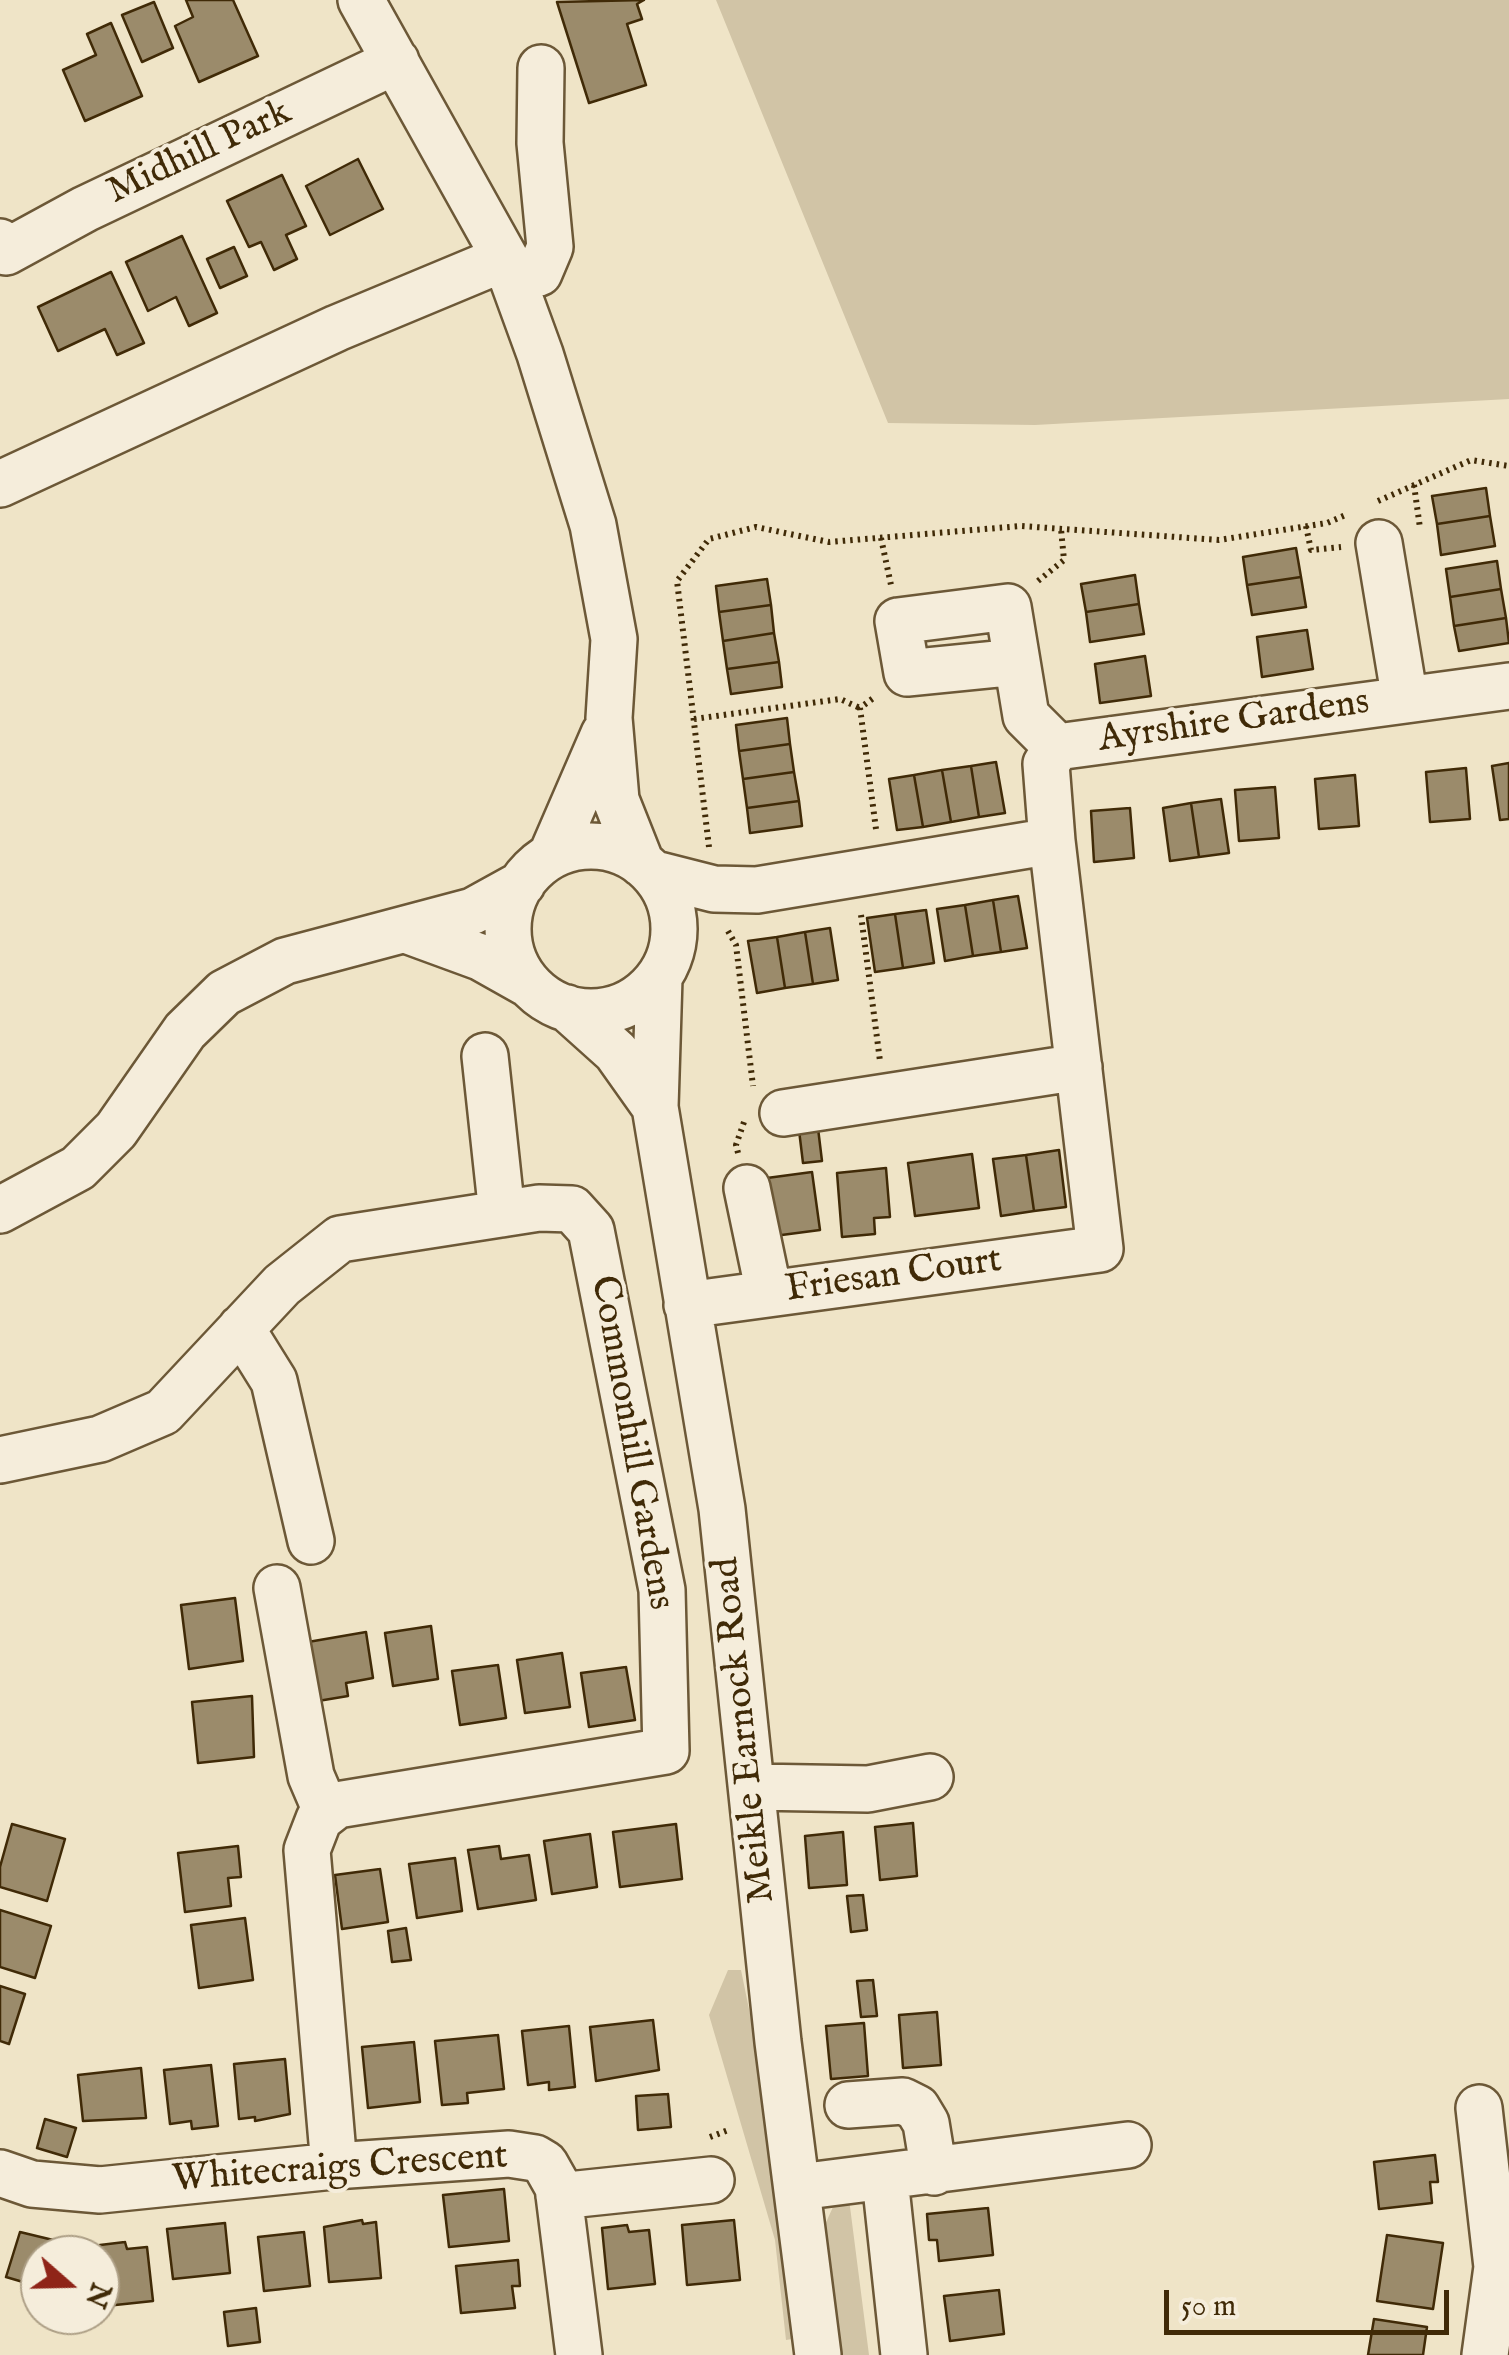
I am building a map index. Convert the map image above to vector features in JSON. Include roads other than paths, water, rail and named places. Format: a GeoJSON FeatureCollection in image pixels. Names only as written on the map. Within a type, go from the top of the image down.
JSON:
{"type":"FeatureCollection","features":[{"type":"Feature","properties":{"kind":"street"},"geometry":{"type":"LineString","coordinates":[[361,0],[507,264],[593,526],[614,640],[609,718],[616,800],[648,868],[672,906],[667,961]]}},
{"type":"Feature","properties":{"kind":"street","name":"Midhill Park"},"geometry":{"type":"LineString","coordinates":[[2,250],[396,62]]}},
{"type":"Feature","properties":{"kind":"street"},"geometry":{"type":"LineString","coordinates":[[0,484],[337,328],[507,264],[539,273],[550,246],[540,144],[541,68]]}},
{"type":"Feature","properties":{"kind":"street"},"geometry":{"type":"LineString","coordinates":[[1380,543],[1405,700]]}},
{"type":"Feature","properties":{"kind":"street"},"geometry":{"type":"LineString","coordinates":[[1017,662],[907,674],[898,621],[1008,607],[1026,716],[1056,747]]}},
{"type":"Feature","properties":{"kind":"street","name":"Ayrshire Gardens"},"geometry":{"type":"LineString","coordinates":[[1100,1248],[1052,842],[1046,764],[1056,747],[1509,686]]}},
{"type":"Feature","properties":{"kind":"street"},"geometry":{"type":"LineString","coordinates":[[528,984],[510,951],[509,914],[537,869],[609,718]]}},
{"type":"Feature","properties":{"kind":"street"},"geometry":{"type":"LineString","coordinates":[[0,1210],[78,1168],[116,1130],[185,1032],[224,993],[284,961],[473,911],[537,869],[588,845],[625,852],[648,868],[714,889],[757,890],[1052,842]]}},
{"type":"Feature","properties":{"kind":"street"},"geometry":{"type":"LineString","coordinates":[[409,931],[480,957],[566,1008],[595,1013],[631,1003],[667,961],[757,890]]}},
{"type":"Feature","properties":{"kind":"street","name":"Meikle Earnock Road"},"geometry":{"type":"LineString","coordinates":[[667,961],[655,1107],[722,1510],[778,2042],[818,2355]]}},
{"type":"Feature","properties":{"kind":"street","name":"Meikle Earnock Road"},"geometry":{"type":"LineString","coordinates":[[566,1008],[616,1052],[655,1107]]}},
{"type":"Feature","properties":{"kind":"street"},"geometry":{"type":"LineString","coordinates":[[485,1056],[502,1214]]}},
{"type":"Feature","properties":{"kind":"street"},"geometry":{"type":"LineString","coordinates":[[783,1112],[1079,1067]]}},
{"type":"Feature","properties":{"kind":"street"},"geometry":{"type":"LineString","coordinates":[[747,1188],[769,1294]]}},
{"type":"Feature","properties":{"kind":"street","name":"Commonhill Gardens"},"geometry":{"type":"LineString","coordinates":[[0,1460],[100,1439],[163,1412],[282,1285],[340,1239],[502,1214],[572,1210],[591,1230],[662,1590],[666,1752],[337,1805],[326,1811]]}},
{"type":"Feature","properties":{"kind":"street","name":"Friesan Court"},"geometry":{"type":"LineString","coordinates":[[687,1305],[1100,1248]]}},
{"type":"Feature","properties":{"kind":"street"},"geometry":{"type":"LineString","coordinates":[[241,1328],[274,1381],[312,1541]]}},
{"type":"Feature","properties":{"kind":"street"},"geometry":{"type":"LineString","coordinates":[[277,1588],[310,1776],[326,1811],[307,1850],[334,2166]]}},
{"type":"Feature","properties":{"kind":"street"},"geometry":{"type":"LineString","coordinates":[[753,1787],[868,1789],[930,1777]]}},
{"type":"Feature","properties":{"kind":"street"},"geometry":{"type":"LineString","coordinates":[[848,2106],[903,2101],[917,2108],[926,2123],[934,2172]]}},
{"type":"Feature","properties":{"kind":"street"},"geometry":{"type":"LineString","coordinates":[[1479,2108],[1497,2267],[1485,2355]]}},
{"type":"Feature","properties":{"kind":"street"},"geometry":{"type":"LineString","coordinates":[[799,2187],[1128,2145]]}},
{"type":"Feature","properties":{"kind":"street","name":"Whitecraigs Crescent"},"geometry":{"type":"LineString","coordinates":[[0,2173],[32,2184],[100,2190],[334,2166],[521,2154],[545,2164],[560,2196],[579,2355]]}},
{"type":"Feature","properties":{"kind":"street"},"geometry":{"type":"LineString","coordinates":[[885,2179],[904,2355]]}},
{"type":"Feature","properties":{"kind":"street"},"geometry":{"type":"LineString","coordinates":[[560,2196],[711,2180]]}}]}
